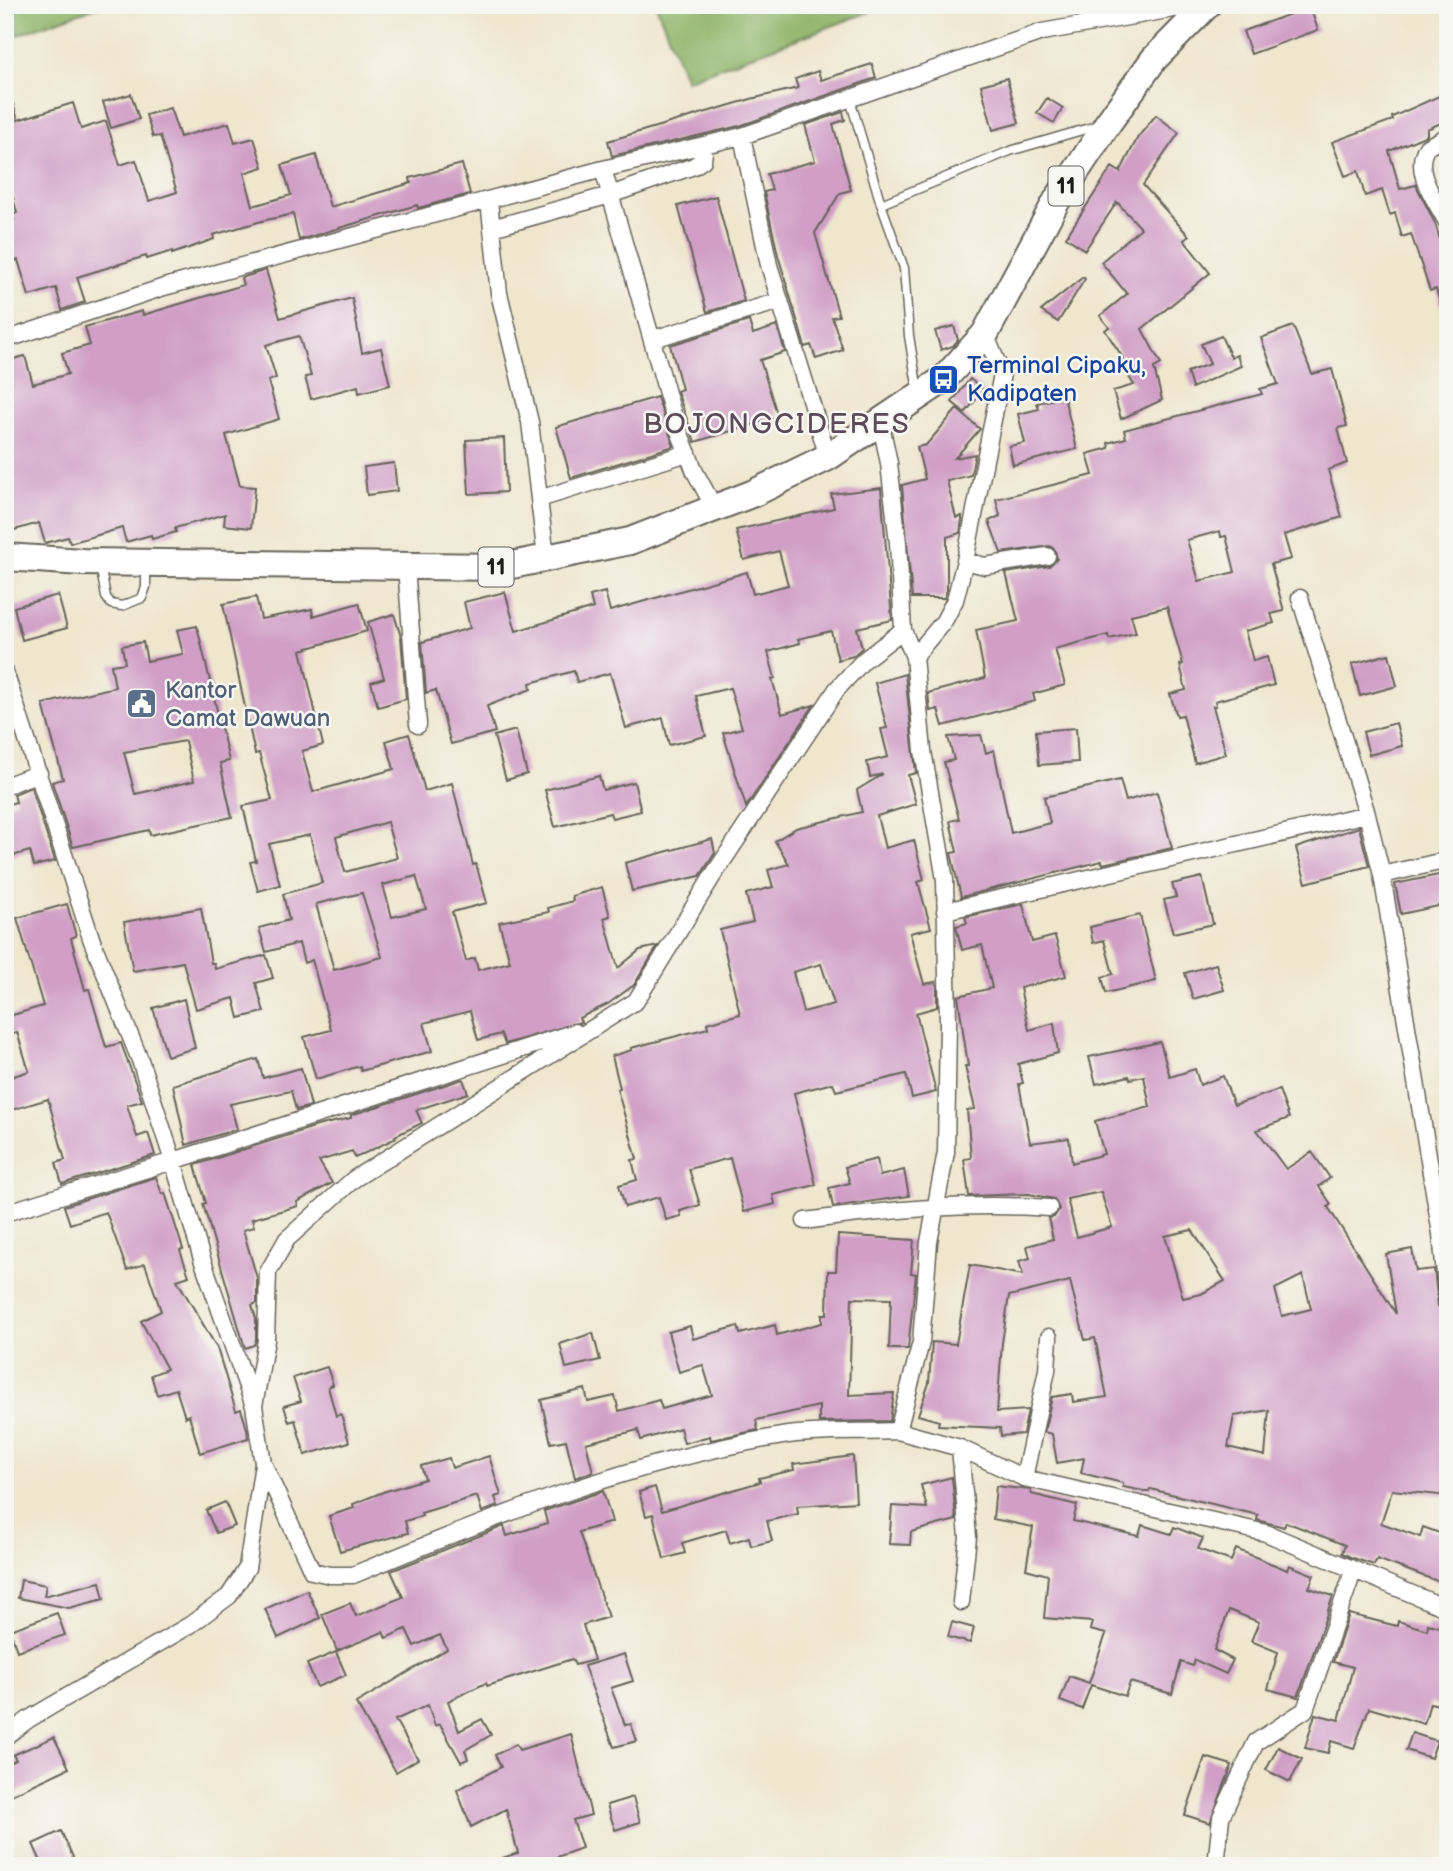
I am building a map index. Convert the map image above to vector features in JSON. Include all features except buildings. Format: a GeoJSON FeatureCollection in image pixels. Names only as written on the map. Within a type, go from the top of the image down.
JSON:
{"type":"FeatureCollection","features":[{"type":"Feature","properties":{"kind":"highway","name":"11"},"geometry":{"type":"LineString","coordinates":[[5,557],[146,563],[502,567],[630,541],[715,509],[828,457],[944,379],[985,334],[1057,200],[1108,123],[1154,59],[1207,5]]}},
{"type":"Feature","properties":{"kind":"street"},"geometry":{"type":"LineString","coordinates":[[5,340],[164,287],[603,169],[742,136],[1042,32],[1196,5]]}},
{"type":"Feature","properties":{"kind":"street"},"geometry":{"type":"LineString","coordinates":[[742,136],[769,265],[828,457]]}},
{"type":"Feature","properties":{"kind":"street"},"geometry":{"type":"LineString","coordinates":[[1448,136],[1427,147],[1420,163],[1427,184],[1448,224]]}},
{"type":"Feature","properties":{"kind":"street"},"geometry":{"type":"LineString","coordinates":[[492,228],[610,195],[694,166],[703,160],[705,145]]}},
{"type":"Feature","properties":{"kind":"street"},"geometry":{"type":"LineString","coordinates":[[603,169],[675,421],[715,509]]}},
{"type":"Feature","properties":{"kind":"street"},"geometry":{"type":"LineString","coordinates":[[489,201],[499,293],[530,422],[546,558]]}},
{"type":"Feature","properties":{"kind":"street"},"geometry":{"type":"LineString","coordinates":[[653,339],[780,301]]}},
{"type":"Feature","properties":{"kind":"street"},"geometry":{"type":"LineString","coordinates":[[914,657],[944,621],[955,600],[965,561],[1002,374],[985,334]]}},
{"type":"Feature","properties":{"kind":"street"},"geometry":{"type":"LineString","coordinates":[[880,420],[889,463],[898,543],[903,629],[914,657],[923,751],[944,880],[948,1023],[946,1152],[929,1242],[921,1342],[898,1431]]}},
{"type":"Feature","properties":{"kind":"street"},"geometry":{"type":"LineString","coordinates":[[539,499],[688,453]]}},
{"type":"Feature","properties":{"kind":"street"},"geometry":{"type":"LineString","coordinates":[[965,561],[995,565],[1047,556]]}},
{"type":"Feature","properties":{"kind":"street"},"geometry":{"type":"LineString","coordinates":[[406,566],[418,725]]}},
{"type":"Feature","properties":{"kind":"street"},"geometry":{"type":"LineString","coordinates":[[1300,597],[1367,814],[1382,874],[1441,1234],[1448,1304]]}},
{"type":"Feature","properties":{"kind":"street"},"geometry":{"type":"LineString","coordinates":[[254,1406],[267,1340],[268,1272],[287,1238],[354,1179],[636,1001],[712,877],[837,689],[864,660],[903,629]]}},
{"type":"Feature","properties":{"kind":"street"},"geometry":{"type":"LineString","coordinates":[[5,672],[92,941],[140,1060],[202,1259],[254,1406],[263,1463],[312,1571],[330,1575],[354,1575],[509,1511],[591,1482],[783,1436],[898,1431],[960,1448],[1024,1478],[1266,1533],[1353,1572],[1448,1609]]}},
{"type":"Feature","properties":{"kind":"street"},"geometry":{"type":"LineString","coordinates":[[5,786],[39,773]]}},
{"type":"Feature","properties":{"kind":"street"},"geometry":{"type":"LineString","coordinates":[[945,911],[1367,814]]}},
{"type":"Feature","properties":{"kind":"street"},"geometry":{"type":"LineString","coordinates":[[1382,874],[1448,860]]}},
{"type":"Feature","properties":{"kind":"street"},"geometry":{"type":"LineString","coordinates":[[5,1213],[596,1026]]}},
{"type":"Feature","properties":{"kind":"street"},"geometry":{"type":"LineString","coordinates":[[805,1221],[882,1211],[1007,1206],[1049,1208]]}},
{"type":"Feature","properties":{"kind":"street"},"geometry":{"type":"LineString","coordinates":[[1024,1478],[1047,1370],[1049,1337]]}},
{"type":"Feature","properties":{"kind":"street"},"geometry":{"type":"LineString","coordinates":[[960,1448],[968,1537],[961,1602]]}},
{"type":"Feature","properties":{"kind":"street"},"geometry":{"type":"LineString","coordinates":[[5,1737],[29,1719],[190,1625],[229,1596],[247,1568],[263,1463]]}},
{"type":"Feature","properties":{"kind":"street"},"geometry":{"type":"LineString","coordinates":[[1216,1866],[1221,1817],[1256,1742],[1305,1710],[1353,1572]]}},
{"type":"Feature","properties":{"kind":"lane"},"geometry":{"type":"LineString","coordinates":[[850,99],[881,204],[904,268],[909,336],[919,394]]}},
{"type":"Feature","properties":{"kind":"lane"},"geometry":{"type":"LineString","coordinates":[[881,204],[1010,151],[1108,123]]}},
{"type":"Feature","properties":{"kind":"lane"},"geometry":{"type":"LineString","coordinates":[[100,562],[106,597],[111,604],[122,606],[142,598],[146,587],[146,563]]}},
{"type":"Feature","properties":{"kind":"green space"},"geometry":{"type":"Polygon","coordinates":[[[5,5],[102,5],[5,39],[5,5]]]}},
{"type":"Feature","properties":{"kind":"green space"},"geometry":{"type":"Polygon","coordinates":[[[656,5],[888,5],[686,80],[656,5]]]}},
{"type":"Feature","properties":{"kind":"place","name":"Terminal Cipaku, Kadipaten"},"geometry":{"type":"Point","coordinates":[944,379]}},
{"type":"Feature","properties":{"kind":"place","name":"Kantor Camat Dawuan"},"geometry":{"type":"Point","coordinates":[142,704]}},
{"type":"Feature","properties":{"kind":"district","name":"BOJONGCIDERES"},"geometry":{"type":"Point","coordinates":[777,424]}}]}
